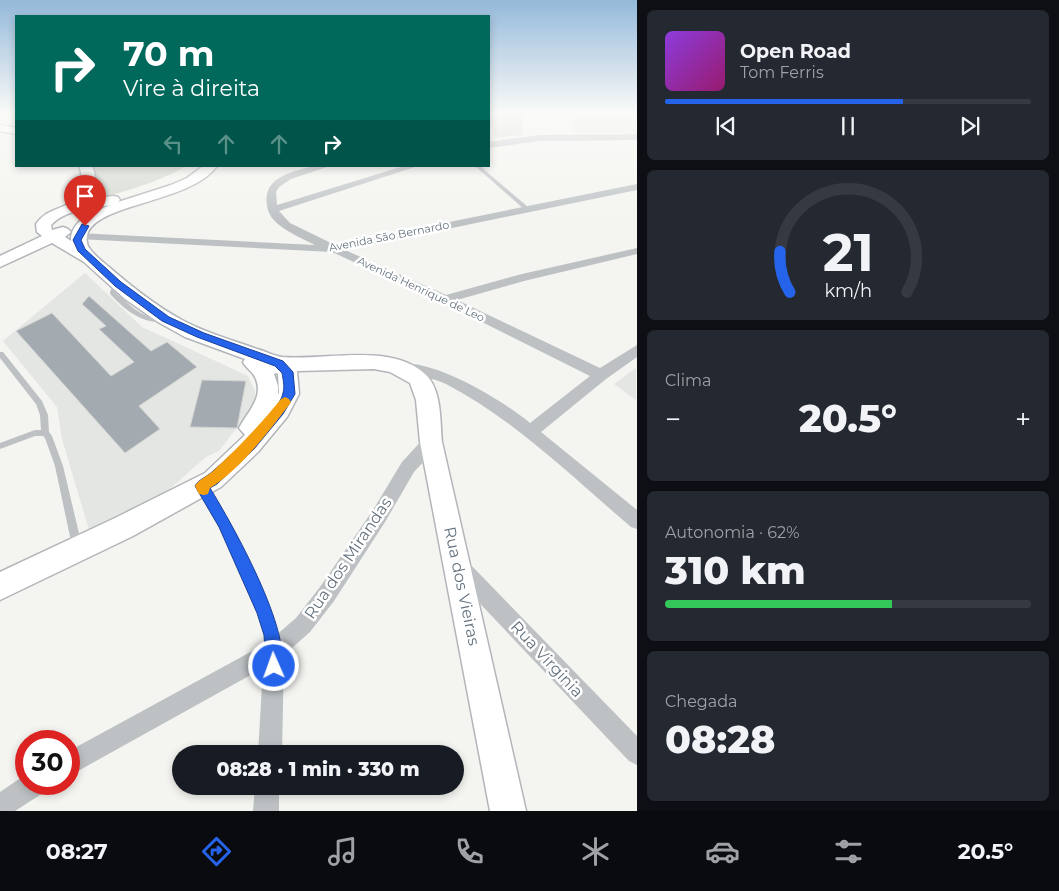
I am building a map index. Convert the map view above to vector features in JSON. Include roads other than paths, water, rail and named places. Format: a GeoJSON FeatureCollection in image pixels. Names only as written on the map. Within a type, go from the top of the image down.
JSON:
{"type":"FeatureCollection","features":[{"type":"Feature","properties":{"kind":"main road"},"geometry":{"type":"LineString","coordinates":[[70,209],[86,192],[89,174],[86,167]]}},
{"type":"Feature","properties":{"kind":"main road"},"geometry":{"type":"LineString","coordinates":[[91,259],[45,232],[43,224],[53,215],[70,209],[136,194],[166,182],[191,167]]}},
{"type":"Feature","properties":{"kind":"main road"},"geometry":{"type":"LineString","coordinates":[[0,262],[67,230],[93,213],[171,190],[200,175],[210,167]]}},
{"type":"Feature","properties":{"kind":"main road"},"geometry":{"type":"LineString","coordinates":[[110,209],[89,222],[78,236],[77,240],[81,250],[118,284],[165,319],[226,345],[274,372],[308,375],[344,364],[374,362],[388,364],[403,370]]}},
{"type":"Feature","properties":{"kind":"main road"},"geometry":{"type":"LineString","coordinates":[[53,237],[78,236]]}},
{"type":"Feature","properties":{"kind":"main road","name":"Rua dos Vieiras"},"geometry":{"type":"LineString","coordinates":[[403,370],[417,378],[425,390],[431,442],[508,811]]}},
{"type":"Feature","properties":{"kind":"main road"},"geometry":{"type":"LineString","coordinates":[[0,586],[77,550],[202,486],[217,476],[250,445],[279,411],[289,394],[274,372]]}},
{"type":"Feature","properties":{"kind":"street"},"geometry":{"type":"LineString","coordinates":[[323,167],[278,182],[271,194],[273,210],[411,167]]}},
{"type":"Feature","properties":{"kind":"street","name":"Avenida São Bernardo"},"geometry":{"type":"LineString","coordinates":[[78,236],[334,249],[526,208],[636,187]]}},
{"type":"Feature","properties":{"kind":"street","name":"Avenida Henríque de Leo"},"geometry":{"type":"LineString","coordinates":[[273,210],[276,217],[304,236],[445,299],[601,375]]}},
{"type":"Feature","properties":{"kind":"street"},"geometry":{"type":"LineString","coordinates":[[445,299],[522,278],[636,251]]}},
{"type":"Feature","properties":{"kind":"street"},"geometry":{"type":"LineString","coordinates":[[531,431],[601,375],[636,350]]}},
{"type":"Feature","properties":{"kind":"street"},"geometry":{"type":"LineString","coordinates":[[403,370],[420,370],[450,380],[476,395],[531,431],[636,521]]}},
{"type":"Feature","properties":{"kind":"street","name":"Rua dos Mirandas"},"geometry":{"type":"LineString","coordinates":[[80,758],[274,650],[303,624],[327,594],[379,516],[408,467],[431,442]]}},
{"type":"Feature","properties":{"kind":"street","name":"Rua Virginia"},"geometry":{"type":"LineString","coordinates":[[457,565],[636,753]]}},
{"type":"Feature","properties":{"kind":"street"},"geometry":{"type":"LineString","coordinates":[[270,745],[274,650]]}},
{"type":"Feature","properties":{"kind":"street"},"geometry":{"type":"LineString","coordinates":[[0,806],[17,795]]}},
{"type":"Feature","properties":{"kind":"street"},"geometry":{"type":"LineString","coordinates":[[266,811],[267,795]]}},
{"type":"Feature","properties":{"kind":"lane"},"geometry":{"type":"LineString","coordinates":[[478,167],[526,208]]}},
{"type":"Feature","properties":{"kind":"lane"},"geometry":{"type":"LineString","coordinates":[[1,354],[39,402],[44,415],[45,433],[52,442],[59,466],[77,550]]}},
{"type":"Feature","properties":{"kind":"lane"},"geometry":{"type":"LineString","coordinates":[[0,446],[35,433],[45,433]]}},
{"type":"Feature","properties":{"kind":"lane"},"geometry":{"type":"LineString","coordinates":[[202,486],[223,523],[264,612],[272,635],[274,650]]}}]}
